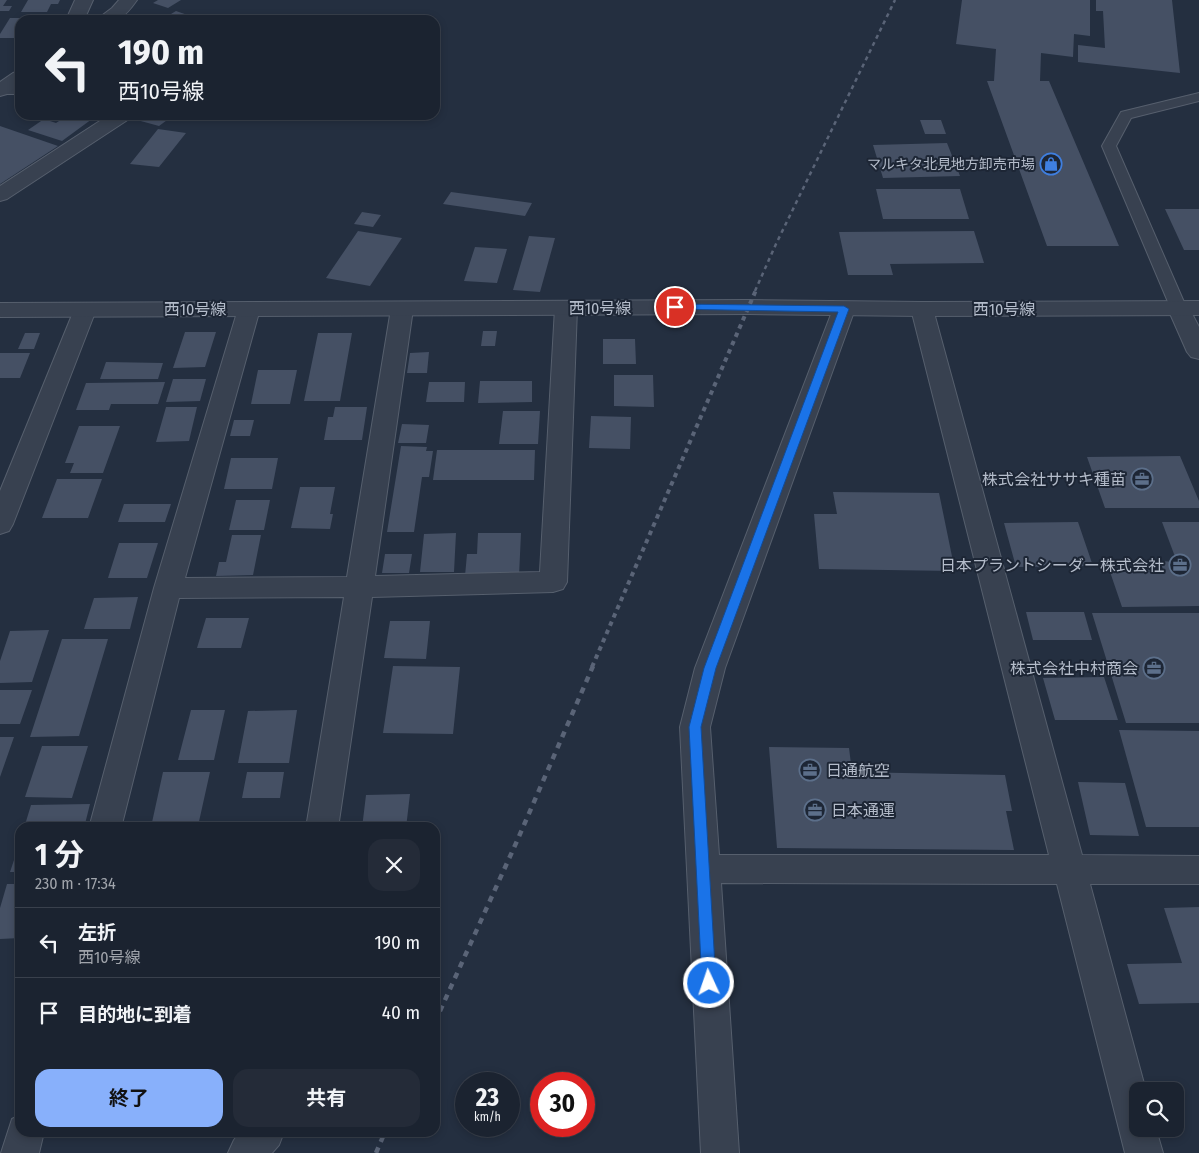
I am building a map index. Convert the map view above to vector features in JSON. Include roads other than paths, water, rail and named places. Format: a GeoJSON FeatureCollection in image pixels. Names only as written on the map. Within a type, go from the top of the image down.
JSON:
{"type":"FeatureCollection","features":[{"type":"Feature","properties":{"kind":"street"},"geometry":{"type":"LineString","coordinates":[[78,15],[84,0]]}},
{"type":"Feature","properties":{"kind":"street"},"geometry":{"type":"LineString","coordinates":[[113,15],[128,0]]}},
{"type":"Feature","properties":{"kind":"street"},"geometry":{"type":"LineString","coordinates":[[0,195],[114,120]]}},
{"type":"Feature","properties":{"kind":"street"},"geometry":{"type":"LineString","coordinates":[[168,588],[359,587],[553,582],[566,308]]}},
{"type":"Feature","properties":{"kind":"street"},"geometry":{"type":"LineString","coordinates":[[1189,308],[1199,352]]}},
{"type":"Feature","properties":{"kind":"street","name":"西10号線"},"geometry":{"type":"LineString","coordinates":[[0,310],[1189,308]]}},
{"type":"Feature","properties":{"kind":"street"},"geometry":{"type":"LineString","coordinates":[[107,822],[168,588],[249,309]]}},
{"type":"Feature","properties":{"kind":"street"},"geometry":{"type":"LineString","coordinates":[[323,822],[402,309]]}},
{"type":"Feature","properties":{"kind":"street"},"geometry":{"type":"LineString","coordinates":[[720,1153],[695,727],[710,668],[844,309]]}},
{"type":"Feature","properties":{"kind":"street"},"geometry":{"type":"LineString","coordinates":[[922,309],[1144,1153]]}},
{"type":"Feature","properties":{"kind":"street"},"geometry":{"type":"LineString","coordinates":[[0,524],[85,310]]}},
{"type":"Feature","properties":{"kind":"street"},"geometry":{"type":"LineString","coordinates":[[702,869],[1199,870]]}},
{"type":"Feature","properties":{"kind":"street"},"geometry":{"type":"LineString","coordinates":[[20,1153],[24,1137]]}},
{"type":"Feature","properties":{"kind":"street"},"geometry":{"type":"LineString","coordinates":[[247,1153],[261,1137]]}},
{"type":"Feature","properties":{"kind":"lane"},"geometry":{"type":"LineString","coordinates":[[1189,308],[1109,146],[1126,115],[1199,97]]}},
{"type":"Feature","properties":{"kind":"railway"},"geometry":{"type":"LineString","coordinates":[[755,291],[895,0]]}},
{"type":"Feature","properties":{"kind":"railway"},"geometry":{"type":"LineString","coordinates":[[592,667],[756,290]]}},
{"type":"Feature","properties":{"kind":"railway"},"geometry":{"type":"LineString","coordinates":[[440,1011],[593,666]]}},
{"type":"Feature","properties":{"kind":"railway"},"geometry":{"type":"LineString","coordinates":[[376,1153],[383,1137]]}},
{"type":"Feature","properties":{"kind":"place","name":"マルキタ北見地方卸売市場"},"geometry":{"type":"Point","coordinates":[1051,164]}},
{"type":"Feature","properties":{"kind":"place","name":"株式会社ササキ種苗"},"geometry":{"type":"Point","coordinates":[1142,479]}},
{"type":"Feature","properties":{"kind":"place","name":"日本プラントシーダー株式会社"},"geometry":{"type":"Point","coordinates":[1180,565]}},
{"type":"Feature","properties":{"kind":"place","name":"株式会社中村商会"},"geometry":{"type":"Point","coordinates":[1154,668]}},
{"type":"Feature","properties":{"kind":"place","name":"日通航空"},"geometry":{"type":"Point","coordinates":[810,770]}},
{"type":"Feature","properties":{"kind":"place","name":"日本通運"},"geometry":{"type":"Point","coordinates":[815,810]}}]}
